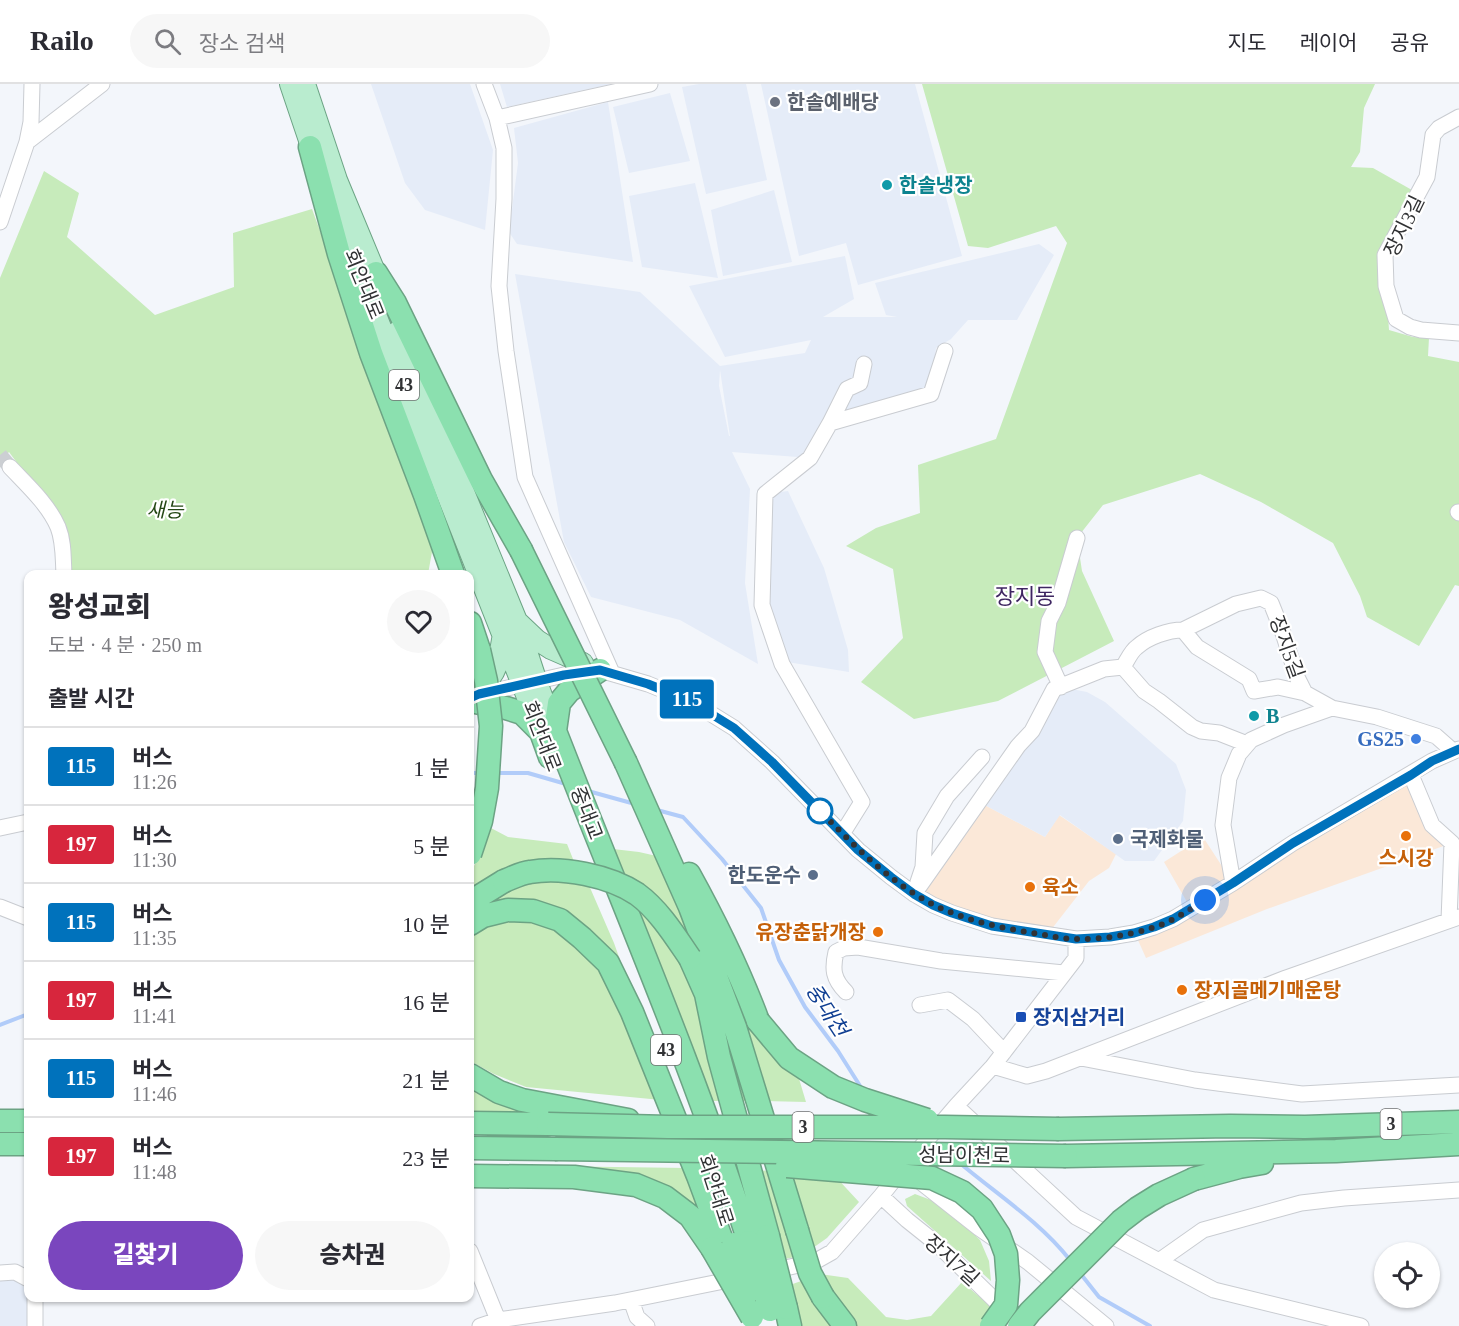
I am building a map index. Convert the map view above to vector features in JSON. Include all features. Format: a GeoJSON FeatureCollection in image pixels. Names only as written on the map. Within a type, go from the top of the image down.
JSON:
{"type":"FeatureCollection","features":[{"type":"Feature","properties":{"kind":"highway"},"geometry":{"type":"LineString","coordinates":[[310,147],[339,254],[371,353],[452,570]]}},
{"type":"Feature","properties":{"kind":"highway"},"geometry":{"type":"LineString","coordinates":[[376,273],[395,303],[481,480],[521,549],[697,904],[742,979],[758,1021],[789,1058],[833,1087],[945,1126]]}},
{"type":"Feature","properties":{"kind":"highway"},"geometry":{"type":"LineString","coordinates":[[474,635],[486,681],[491,726],[487,788],[481,821],[474,842]]}},
{"type":"Feature","properties":{"kind":"highway"},"geometry":{"type":"LineString","coordinates":[[474,698],[522,713],[548,731],[559,703],[569,691],[606,671]]}},
{"type":"Feature","properties":{"kind":"highway","name":"중대교"},"geometry":{"type":"LineString","coordinates":[[548,731],[597,860]]}},
{"type":"Feature","properties":{"kind":"highway","name":"회안대로"},"geometry":{"type":"LineString","coordinates":[[597,860],[693,1080],[728,1176],[737,1243]]}},
{"type":"Feature","properties":{"kind":"highway"},"geometry":{"type":"LineString","coordinates":[[474,900],[504,881],[529,872],[586,873],[637,894],[656,912],[676,937],[690,958],[706,994],[719,1057],[737,1243],[771,1319]]}},
{"type":"Feature","properties":{"kind":"highway"},"geometry":{"type":"LineString","coordinates":[[697,904],[810,1273],[823,1297],[845,1326]]}},
{"type":"Feature","properties":{"kind":"highway"},"geometry":{"type":"LineString","coordinates":[[474,922],[483,916],[508,910],[533,911],[560,920],[608,963],[632,1012],[698,1176],[737,1243],[771,1319]]}},
{"type":"Feature","properties":{"kind":"highway"},"geometry":{"type":"LineString","coordinates":[[474,1077],[499,1092],[522,1100],[548,1114]]}},
{"type":"Feature","properties":{"kind":"highway","name":"성남이천로"},"geometry":{"type":"LineString","coordinates":[[474,1123],[548,1114],[668,1127],[945,1126],[1059,1129],[1459,1122]]}},
{"type":"Feature","properties":{"kind":"highway"},"geometry":{"type":"LineString","coordinates":[[0,1121],[24,1121]]}},
{"type":"Feature","properties":{"kind":"highway"},"geometry":{"type":"LineString","coordinates":[[0,1144],[24,1144]]}},
{"type":"Feature","properties":{"kind":"highway","name":"성남이천로"},"geometry":{"type":"LineString","coordinates":[[474,1148],[1066,1156],[1336,1151],[1459,1144]]}},
{"type":"Feature","properties":{"kind":"highway"},"geometry":{"type":"LineString","coordinates":[[624,1151],[932,1178],[962,1192],[982,1209],[999,1235],[1006,1254],[1008,1280],[1006,1305],[991,1326]]}},
{"type":"Feature","properties":{"kind":"highway"},"geometry":{"type":"LineString","coordinates":[[1020,1326],[1030,1312],[1121,1221],[1159,1195],[1194,1179],[1239,1167],[1336,1151]]}},
{"type":"Feature","properties":{"kind":"highway"},"geometry":{"type":"LineString","coordinates":[[474,1176],[574,1177],[636,1185],[665,1197],[690,1216],[737,1243]]}},
{"type":"Feature","properties":{"kind":"main road","name":"회안대로"},"geometry":{"type":"LineString","coordinates":[[290,84],[310,147],[510,628]]}},
{"type":"Feature","properties":{"kind":"main road","name":"회안대로"},"geometry":{"type":"LineString","coordinates":[[305,84],[337,180],[376,273],[548,731]]}},
{"type":"Feature","properties":{"kind":"main road"},"geometry":{"type":"LineString","coordinates":[[474,697],[494,672],[510,628],[550,649],[606,671]]}},
{"type":"Feature","properties":{"kind":"street"},"geometry":{"type":"LineString","coordinates":[[0,222],[27,142],[31,122],[32,84]]}},
{"type":"Feature","properties":{"kind":"street"},"geometry":{"type":"LineString","coordinates":[[27,142],[102,84]]}},
{"type":"Feature","properties":{"kind":"street"},"geometry":{"type":"LineString","coordinates":[[484,84],[497,118],[504,148],[504,200],[499,285],[506,351],[525,477],[606,671]]}},
{"type":"Feature","properties":{"kind":"street"},"geometry":{"type":"LineString","coordinates":[[497,118],[650,84]]}},
{"type":"Feature","properties":{"kind":"street","name":"장지3길"},"geometry":{"type":"LineString","coordinates":[[1456,122],[1439,128],[1432,135],[1427,177],[1385,255],[1386,285],[1396,319],[1421,330],[1459,333]]}},
{"type":"Feature","properties":{"kind":"street"},"geometry":{"type":"LineString","coordinates":[[830,423],[932,394],[945,351]]}},
{"type":"Feature","properties":{"kind":"street"},"geometry":{"type":"LineString","coordinates":[[842,834],[862,802],[782,664],[762,605],[765,494],[810,458],[847,389],[860,383],[864,363]]}},
{"type":"Feature","properties":{"kind":"street"},"geometry":{"type":"LineString","coordinates":[[10,467],[46,507],[58,527],[63,549],[64,570]]}},
{"type":"Feature","properties":{"kind":"street"},"geometry":{"type":"LineString","coordinates":[[1061,687],[1045,652],[1049,621],[1058,603],[1077,538]]}},
{"type":"Feature","properties":{"kind":"street","name":"장지5길"},"geometry":{"type":"LineString","coordinates":[[1123,667],[1136,647],[1162,633],[1183,630],[1236,604],[1262,598],[1271,603],[1297,677],[1305,693],[1332,708],[1377,717],[1436,736],[1456,750]]}},
{"type":"Feature","properties":{"kind":"street"},"geometry":{"type":"LineString","coordinates":[[1183,630],[1197,647],[1249,679],[1254,691],[1278,687],[1305,693]]}},
{"type":"Feature","properties":{"kind":"street"},"geometry":{"type":"LineString","coordinates":[[914,894],[1018,746],[1032,731],[1054,689],[1104,669],[1123,667],[1144,691],[1192,727],[1202,731],[1219,732],[1247,744]]}},
{"type":"Feature","properties":{"kind":"street"},"geometry":{"type":"LineString","coordinates":[[474,698],[564,675],[606,671],[648,684],[692,702],[734,728],[772,762],[874,864],[914,894],[952,913],[992,926],[1076,939],[1134,933],[1173,919],[1293,843],[1432,761],[1456,750]]}},
{"type":"Feature","properties":{"kind":"street"},"geometry":{"type":"LineString","coordinates":[[1233,883],[1223,825],[1229,778],[1239,754],[1251,740],[1284,724],[1332,708]]}},
{"type":"Feature","properties":{"kind":"street"},"geometry":{"type":"LineString","coordinates":[[914,894],[923,867],[925,833],[947,796],[982,757]]}},
{"type":"Feature","properties":{"kind":"street"},"geometry":{"type":"LineString","coordinates":[[993,1066],[1027,1076],[1046,1071],[1286,978],[1454,919],[1452,843],[1432,825],[1411,775]]}},
{"type":"Feature","properties":{"kind":"street"},"geometry":{"type":"LineString","coordinates":[[0,828],[24,823]]}},
{"type":"Feature","properties":{"kind":"street"},"geometry":{"type":"LineString","coordinates":[[0,906],[24,916]]}},
{"type":"Feature","properties":{"kind":"street"},"geometry":{"type":"LineString","coordinates":[[480,1326],[498,1320],[631,1300],[795,1266],[816,1261],[832,1251],[1004,1052],[1076,958],[1076,939]]}},
{"type":"Feature","properties":{"kind":"street"},"geometry":{"type":"LineString","coordinates":[[846,992],[837,984],[833,965],[836,952],[844,948],[858,947],[941,961],[1064,974]]}},
{"type":"Feature","properties":{"kind":"street"},"geometry":{"type":"LineString","coordinates":[[920,1005],[948,1000],[973,1019],[1004,1052]]}},
{"type":"Feature","properties":{"kind":"street"},"geometry":{"type":"LineString","coordinates":[[1080,1058],[1195,1080],[1302,1094],[1459,1085]]}},
{"type":"Feature","properties":{"kind":"street"},"geometry":{"type":"LineString","coordinates":[[956,1106],[1076,1217],[1214,1290],[1361,1326]]}},
{"type":"Feature","properties":{"kind":"street"},"geometry":{"type":"LineString","coordinates":[[906,1164],[979,1228],[1028,1262],[1106,1326]]}},
{"type":"Feature","properties":{"kind":"street"},"geometry":{"type":"LineString","coordinates":[[1159,1261],[1203,1230],[1300,1203],[1459,1190]]}},
{"type":"Feature","properties":{"kind":"street","name":"장지7길"},"geometry":{"type":"LineString","coordinates":[[881,1196],[937,1245],[1015,1318],[1020,1326]]}},
{"type":"Feature","properties":{"kind":"street"},"geometry":{"type":"LineString","coordinates":[[474,1261],[498,1320]]}},
{"type":"Feature","properties":{"kind":"street"},"geometry":{"type":"LineString","coordinates":[[0,1273],[15,1272],[24,1277]]}},
{"type":"Feature","properties":{"kind":"street"},"geometry":{"type":"LineString","coordinates":[[631,1300],[637,1317],[647,1326]]}},
{"type":"Feature","properties":{"kind":"street"},"geometry":{"type":"LineString","coordinates":[[34,1326],[35,1302]]}},
{"type":"Feature","properties":{"kind":"shaded area"},"geometry":{"type":"Polygon","coordinates":[[[371,84],[470,84],[493,150],[485,230],[425,210],[405,183],[371,84]]]}},
{"type":"Feature","properties":{"kind":"shaded area"},"geometry":{"type":"Polygon","coordinates":[[[500,84],[611,84],[507,107],[500,84]]]}},
{"type":"Feature","properties":{"kind":"shaded area"},"geometry":{"type":"Polygon","coordinates":[[[699,84],[746,84],[767,180],[706,194],[682,87],[699,84]]]}},
{"type":"Feature","properties":{"kind":"shaded area","name":"한솔냉장"},"geometry":{"type":"Polygon","coordinates":[[[761,84],[915,84],[962,256],[858,285],[846,243],[799,256],[761,84]]]}},
{"type":"Feature","properties":{"kind":"shaded area"},"geometry":{"type":"Polygon","coordinates":[[[670,93],[690,161],[629,173],[613,107],[670,93]]]}},
{"type":"Feature","properties":{"kind":"shaded area"},"geometry":{"type":"Polygon","coordinates":[[[608,102],[633,262],[517,244],[509,232],[518,163],[514,128],[608,102]]]}},
{"type":"Feature","properties":{"kind":"shaded area"},"geometry":{"type":"Polygon","coordinates":[[[695,183],[718,278],[642,267],[629,196],[695,183]]]}},
{"type":"Feature","properties":{"kind":"shaded area"},"geometry":{"type":"Polygon","coordinates":[[[774,190],[792,262],[723,276],[711,210],[774,190]]]}},
{"type":"Feature","properties":{"kind":"shaded area"},"geometry":{"type":"Polygon","coordinates":[[[1039,244],[1054,255],[1017,320],[968,320],[951,339],[936,348],[931,394],[830,423],[810,458],[732,452],[750,489],[745,583],[758,664],[680,620],[591,597],[564,542],[515,274],[640,292],[720,366],[805,353],[811,340],[725,357],[689,286],[845,256],[854,299],[823,317],[897,317],[886,315],[875,283],[1039,244]],[[720,370],[719,386],[730,436],[720,370]]]}},
{"type":"Feature","properties":{"kind":"shaded area"},"geometry":{"type":"Polygon","coordinates":[[[788,491],[824,568],[848,650],[849,672],[781,661],[762,605],[765,494],[788,491]]]}},
{"type":"Feature","properties":{"kind":"shaded area"},"geometry":{"type":"Polygon","coordinates":[[[1061,687],[1087,692],[1105,702],[1176,764],[1186,790],[1183,821],[1154,861],[1125,861],[1060,815],[1045,837],[979,802],[1061,687]]]}},
{"type":"Feature","properties":{"kind":"shaded area"},"geometry":{"type":"Polygon","coordinates":[[[1411,775],[1432,825],[1452,843],[1267,909],[1146,958],[1137,938],[1191,909],[1164,862],[1203,837],[1233,883],[1411,775]]]}},
{"type":"Feature","properties":{"kind":"shaded area"},"geometry":{"type":"Polygon","coordinates":[[[979,802],[1045,837],[1059,815],[1116,854],[1109,868],[1089,881],[1047,935],[1018,931],[914,894],[979,802]]]}},
{"type":"Feature","properties":{"kind":"shaded area"},"geometry":{"type":"Polygon","coordinates":[[[0,1278],[9,1278],[21,1283],[24,1287],[24,1302],[29,1302],[30,1326],[0,1326],[0,1278]]]}},
{"type":"Feature","properties":{"kind":"green space"},"geometry":{"type":"Polygon","coordinates":[[[922,84],[1375,84],[1364,108],[1360,152],[1351,167],[1373,168],[1419,194],[1397,235],[1386,286],[1389,330],[1413,337],[1429,338],[1428,356],[1459,362],[1459,586],[1455,585],[1419,646],[1367,617],[1360,596],[1333,543],[1261,502],[1200,474],[1103,505],[1077,538],[1082,571],[1114,641],[998,701],[914,719],[861,682],[903,638],[893,569],[846,546],[876,528],[920,513],[918,465],[996,439],[1067,243],[1056,226],[988,248],[968,246],[922,84]]]}},
{"type":"Feature","properties":{"kind":"green space","name":"새능"},"geometry":{"type":"Polygon","coordinates":[[[44,171],[79,193],[67,237],[155,315],[234,287],[233,233],[312,209],[434,541],[429,570],[62,570],[46,502],[9,452],[0,462],[0,278],[44,171]]]}},
{"type":"Feature","properties":{"kind":"green space"},"geometry":{"type":"Polygon","coordinates":[[[489,827],[508,837],[567,844],[575,864],[474,894],[474,866],[489,827]]]}},
{"type":"Feature","properties":{"kind":"green space"},"geometry":{"type":"Polygon","coordinates":[[[613,849],[661,857],[754,1101],[737,1101],[711,995],[622,878],[613,849]]]}},
{"type":"Feature","properties":{"kind":"green space"},"geometry":{"type":"Polygon","coordinates":[[[552,879],[588,883],[614,943],[639,1013],[596,939],[474,904],[515,884],[552,879]]]}},
{"type":"Feature","properties":{"kind":"green space"},"geometry":{"type":"Polygon","coordinates":[[[634,904],[656,921],[691,971],[727,1101],[709,1101],[634,904]]]}},
{"type":"Feature","properties":{"kind":"green space"},"geometry":{"type":"Polygon","coordinates":[[[501,917],[552,924],[596,962],[661,1100],[526,1087],[474,1063],[474,928],[501,917]]]}},
{"type":"Feature","properties":{"kind":"green space"},"geometry":{"type":"Polygon","coordinates":[[[707,924],[794,1062],[806,1102],[764,1101],[707,924]]]}},
{"type":"Feature","properties":{"kind":"green space"},"geometry":{"type":"Polygon","coordinates":[[[474,1081],[532,1106],[528,1113],[474,1112],[474,1081]]]}},
{"type":"Feature","properties":{"kind":"green space"},"geometry":{"type":"Polygon","coordinates":[[[474,1165],[687,1168],[713,1235],[677,1200],[474,1165]]]}},
{"type":"Feature","properties":{"kind":"green space"},"geometry":{"type":"Polygon","coordinates":[[[755,1170],[772,1171],[795,1257],[780,1260],[755,1170]]]}},
{"type":"Feature","properties":{"kind":"green space"},"geometry":{"type":"Polygon","coordinates":[[[785,1171],[834,1175],[859,1202],[827,1238],[810,1250],[785,1171]]]}},
{"type":"Feature","properties":{"kind":"green space"},"geometry":{"type":"Polygon","coordinates":[[[915,1194],[944,1205],[980,1240],[989,1261],[991,1281],[907,1206],[905,1199],[915,1194]]]}},
{"type":"Feature","properties":{"kind":"green space"},"geometry":{"type":"Polygon","coordinates":[[[820,1274],[848,1278],[886,1317],[907,1320],[931,1316],[962,1282],[993,1308],[981,1326],[851,1326],[820,1274]]]}},
{"type":"Feature","properties":{"kind":"green space"},"geometry":{"type":"Polygon","coordinates":[[[804,1280],[835,1326],[798,1326],[787,1286],[804,1280]]]}},
{"type":"Feature","properties":{"kind":"waterway","name":"중대천"},"geometry":{"type":"LineString","coordinates":[[474,773],[481,773]]}},
{"type":"Feature","properties":{"kind":"waterway","name":"중대천"},"geometry":{"type":"LineString","coordinates":[[494,773],[528,773],[566,784]]}},
{"type":"Feature","properties":{"kind":"waterway","name":"중대천"},"geometry":{"type":"LineString","coordinates":[[588,791],[635,804]]}},
{"type":"Feature","properties":{"kind":"waterway","name":"중대천"},"geometry":{"type":"LineString","coordinates":[[657,810],[683,817],[722,859],[761,908],[779,960],[805,1007],[838,1051],[862,1089]]}},
{"type":"Feature","properties":{"kind":"waterway","name":"중대천"},"geometry":{"type":"LineString","coordinates":[[0,1025],[24,1016]]}},
{"type":"Feature","properties":{"kind":"waterway","name":"중대천"},"geometry":{"type":"LineString","coordinates":[[961,1164],[1046,1233],[1070,1260]]}},
{"type":"Feature","properties":{"kind":"waterway","name":"중대천"},"geometry":{"type":"LineString","coordinates":[[1080,1273],[1099,1297],[1150,1326]]}},
{"type":"Feature","properties":{"kind":"tunnel"},"geometry":{"type":"LineString","coordinates":[[0,455],[10,467]]}},
{"type":"Feature","properties":{"kind":"bus line","name":"115"},"geometry":{"type":"LineString","coordinates":[[474,696],[564,675],[600,670],[648,684],[692,702],[734,728],[772,762],[858,850],[914,894],[952,913],[992,926],[1076,939],[1134,933],[1173,919],[1293,843],[1432,761],[1459,749]]}},
{"type":"Feature","properties":{"kind":"place","name":"한솔예배당"},"geometry":{"type":"Point","coordinates":[775,102]}},
{"type":"Feature","properties":{"kind":"place","name":"한솔냉장"},"geometry":{"type":"Point","coordinates":[887,185]}},
{"type":"Feature","properties":{"kind":"place","name":"B"},"geometry":{"type":"Point","coordinates":[1254,716]}},
{"type":"Feature","properties":{"kind":"place","name":"GS25"},"geometry":{"type":"Point","coordinates":[1416,739]}},
{"type":"Feature","properties":{"kind":"place","name":"스시강"},"geometry":{"type":"Point","coordinates":[1406,836]}},
{"type":"Feature","properties":{"kind":"place","name":"국제화물"},"geometry":{"type":"Point","coordinates":[1118,839]}},
{"type":"Feature","properties":{"kind":"place","name":"한도운수"},"geometry":{"type":"Point","coordinates":[813,875]}},
{"type":"Feature","properties":{"kind":"place","name":"육소"},"geometry":{"type":"Point","coordinates":[1030,887]}},
{"type":"Feature","properties":{"kind":"place","name":"유장춘닭개장"},"geometry":{"type":"Point","coordinates":[878,932]}},
{"type":"Feature","properties":{"kind":"place","name":"장지골메기매운탕"},"geometry":{"type":"Point","coordinates":[1182,990]}},
{"type":"Feature","properties":{"kind":"place","name":"장지삼거리"},"geometry":{"type":"Point","coordinates":[1021,1017]}},
{"type":"Feature","properties":{"kind":"district","name":"장지동"},"geometry":{"type":"Point","coordinates":[1025,596]}},
{"type":"Feature","properties":{"kind":"route"},"geometry":{"type":"LineString","coordinates":[[820,811],[814,805],[858,850],[914,894],[952,913],[992,926],[1076,939],[1110,937],[1154,927],[1173,919],[1205,900]]}}]}
